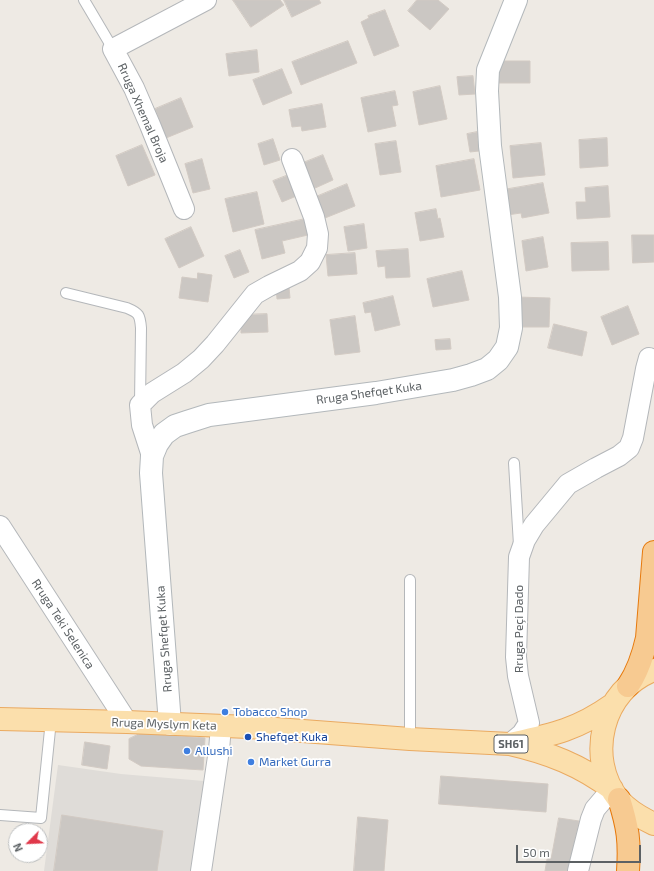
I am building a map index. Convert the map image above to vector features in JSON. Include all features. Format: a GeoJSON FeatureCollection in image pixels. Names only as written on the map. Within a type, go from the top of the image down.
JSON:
{"type":"FeatureCollection","features":[{"type":"Feature","properties":{"kind":"highway"},"geometry":{"type":"LineString","coordinates":[[628,686],[639,667],[644,651],[654,552]]}},
{"type":"Feature","properties":{"kind":"highway"},"geometry":{"type":"LineString","coordinates":[[616,794],[627,822],[629,852],[628,871]]}},
{"type":"Feature","properties":{"kind":"main road"},"geometry":{"type":"LineString","coordinates":[[649,822],[632,812],[616,794],[607,778],[600,748],[604,725],[612,705],[628,686],[652,671]]}},
{"type":"Feature","properties":{"kind":"main road","name":"SH61"},"geometry":{"type":"LineString","coordinates":[[510,744],[556,734],[572,728],[597,716],[612,705]]}},
{"type":"Feature","properties":{"kind":"main road","name":"Rruga Myslym Keta"},"geometry":{"type":"LineString","coordinates":[[0,719],[221,726],[410,739],[510,744]]}},
{"type":"Feature","properties":{"kind":"main road","name":"SH61"},"geometry":{"type":"LineString","coordinates":[[510,744],[533,749],[572,765],[593,775],[616,794]]}},
{"type":"Feature","properties":{"kind":"street"},"geometry":{"type":"LineString","coordinates":[[113,49],[206,0]]}},
{"type":"Feature","properties":{"kind":"street","name":"Rruga Shefqet Kuka"},"geometry":{"type":"LineString","coordinates":[[170,724],[151,472],[152,456],[157,444],[164,434],[175,426],[209,415],[376,393],[471,376],[487,369],[498,360],[507,347],[511,328],[510,305],[490,146],[487,84],[488,70],[516,0]]}},
{"type":"Feature","properties":{"kind":"street","name":"Rruga Xhemal Broja"},"geometry":{"type":"LineString","coordinates":[[113,49],[134,88],[156,138],[184,209]]}},
{"type":"Feature","properties":{"kind":"street"},"geometry":{"type":"LineString","coordinates":[[152,456],[142,425],[140,405],[152,393],[184,373],[201,359],[255,294],[300,271],[310,262],[317,248],[318,234],[314,217],[292,159]]}},
{"type":"Feature","properties":{"kind":"street","name":"Rruga Peçi Dado"},"geometry":{"type":"LineString","coordinates":[[510,744],[522,734],[529,723],[518,676],[516,657],[519,558],[525,540],[534,526],[568,484],[619,456],[629,448],[634,438],[649,358]]}},
{"type":"Feature","properties":{"kind":"street","name":"Rruga Teki Selenica"},"geometry":{"type":"LineString","coordinates":[[0,526],[127,722]]}},
{"type":"Feature","properties":{"kind":"street"},"geometry":{"type":"LineString","coordinates":[[201,871],[219,750],[221,726]]}},
{"type":"Feature","properties":{"kind":"street"},"geometry":{"type":"LineString","coordinates":[[578,871],[595,809],[616,794]]}},
{"type":"Feature","properties":{"kind":"lane","name":"Rruga Xhemal Broja"},"geometry":{"type":"LineString","coordinates":[[84,0],[113,49]]}},
{"type":"Feature","properties":{"kind":"lane"},"geometry":{"type":"LineString","coordinates":[[66,293],[127,308],[136,312],[140,316],[140,405]]}},
{"type":"Feature","properties":{"kind":"lane","name":"Rruga Peçi Dado"},"geometry":{"type":"LineString","coordinates":[[514,463],[519,558]]}},
{"type":"Feature","properties":{"kind":"lane"},"geometry":{"type":"LineString","coordinates":[[410,580],[410,739]]}},
{"type":"Feature","properties":{"kind":"lane"},"geometry":{"type":"LineString","coordinates":[[0,815],[41,818],[51,720]]}},
{"type":"Feature","properties":{"kind":"shaded area"},"geometry":{"type":"Polygon","coordinates":[[[58,765],[121,774],[204,781],[192,871],[44,871],[45,863],[48,863],[48,841],[58,765]]]}},
{"type":"Feature","properties":{"kind":"building"},"geometry":{"type":"Polygon","coordinates":[[[233,0],[280,0],[284,5],[251,27],[233,0]]]}},
{"type":"Feature","properties":{"kind":"building"},"geometry":{"type":"Polygon","coordinates":[[[284,0],[319,0],[321,3],[292,17],[284,0]]]}},
{"type":"Feature","properties":{"kind":"building"},"geometry":{"type":"Polygon","coordinates":[[[417,0],[438,0],[449,9],[430,30],[408,11],[417,0]]]}},
{"type":"Feature","properties":{"kind":"building"},"geometry":{"type":"Polygon","coordinates":[[[385,10],[399,46],[374,56],[361,22],[369,18],[368,16],[385,10]]]}},
{"type":"Feature","properties":{"kind":"building"},"geometry":{"type":"Polygon","coordinates":[[[348,41],[357,63],[301,85],[292,62],[348,41]]]}},
{"type":"Feature","properties":{"kind":"building"},"geometry":{"type":"Polygon","coordinates":[[[257,50],[259,72],[229,76],[226,54],[257,50]]]}},
{"type":"Feature","properties":{"kind":"building"},"geometry":{"type":"Polygon","coordinates":[[[497,61],[530,61],[530,83],[497,83],[497,61]]]}},
{"type":"Feature","properties":{"kind":"building"},"geometry":{"type":"Polygon","coordinates":[[[282,69],[292,93],[263,105],[253,80],[282,69]]]}},
{"type":"Feature","properties":{"kind":"building"},"geometry":{"type":"Polygon","coordinates":[[[473,76],[475,94],[459,95],[457,77],[473,76]]]}},
{"type":"Feature","properties":{"kind":"building"},"geometry":{"type":"Polygon","coordinates":[[[440,86],[447,119],[419,125],[413,92],[440,86]]]}},
{"type":"Feature","properties":{"kind":"building"},"geometry":{"type":"Polygon","coordinates":[[[395,91],[398,105],[392,106],[396,126],[368,132],[361,98],[395,91]]]}},
{"type":"Feature","properties":{"kind":"building"},"geometry":{"type":"Polygon","coordinates":[[[181,98],[193,127],[166,138],[155,109],[181,98]]]}},
{"type":"Feature","properties":{"kind":"building"},"geometry":{"type":"Polygon","coordinates":[[[322,104],[326,127],[302,131],[301,126],[292,127],[289,110],[322,104]]]}},
{"type":"Feature","properties":{"kind":"building"},"geometry":{"type":"Polygon","coordinates":[[[477,132],[479,151],[470,152],[467,134],[477,132]]]}},
{"type":"Feature","properties":{"kind":"building"},"geometry":{"type":"Polygon","coordinates":[[[607,138],[608,166],[580,168],[579,140],[607,138]]]}},
{"type":"Feature","properties":{"kind":"building"},"geometry":{"type":"Polygon","coordinates":[[[273,139],[280,160],[264,165],[258,144],[273,139]]]}},
{"type":"Feature","properties":{"kind":"building"},"geometry":{"type":"Polygon","coordinates":[[[396,141],[401,172],[380,175],[375,144],[396,141]]]}},
{"type":"Feature","properties":{"kind":"building"},"geometry":{"type":"Polygon","coordinates":[[[541,143],[545,175],[513,178],[510,146],[541,143]]]}},
{"type":"Feature","properties":{"kind":"building"},"geometry":{"type":"Polygon","coordinates":[[[142,145],[155,175],[128,186],[116,156],[142,145]]]}},
{"type":"Feature","properties":{"kind":"building"},"geometry":{"type":"Polygon","coordinates":[[[323,155],[333,180],[313,189],[303,163],[323,155]]]}},
{"type":"Feature","properties":{"kind":"building"},"geometry":{"type":"Polygon","coordinates":[[[202,159],[210,189],[193,193],[185,164],[202,159]]]}},
{"type":"Feature","properties":{"kind":"building"},"geometry":{"type":"Polygon","coordinates":[[[474,159],[480,190],[441,197],[436,166],[474,159]]]}},
{"type":"Feature","properties":{"kind":"building"},"geometry":{"type":"Polygon","coordinates":[[[291,174],[299,195],[282,202],[273,181],[291,174]]]}},
{"type":"Feature","properties":{"kind":"building"},"geometry":{"type":"Polygon","coordinates":[[[543,183],[549,213],[522,218],[521,213],[507,215],[503,190],[543,183]]]}},
{"type":"Feature","properties":{"kind":"building"},"geometry":{"type":"Polygon","coordinates":[[[347,184],[355,206],[320,220],[311,199],[347,184]]]}},
{"type":"Feature","properties":{"kind":"building"},"geometry":{"type":"Polygon","coordinates":[[[608,186],[610,217],[577,219],[576,202],[586,202],[585,188],[608,186]]]}},
{"type":"Feature","properties":{"kind":"building"},"geometry":{"type":"Polygon","coordinates":[[[257,192],[264,224],[233,232],[225,199],[257,192]]]}},
{"type":"Feature","properties":{"kind":"building"},"geometry":{"type":"Polygon","coordinates":[[[436,209],[438,219],[440,218],[444,237],[420,241],[415,213],[436,209]]]}},
{"type":"Feature","properties":{"kind":"building"},"geometry":{"type":"Polygon","coordinates":[[[305,219],[308,235],[282,241],[285,253],[262,259],[255,230],[305,219]]]}},
{"type":"Feature","properties":{"kind":"building"},"geometry":{"type":"Polygon","coordinates":[[[364,224],[367,248],[348,251],[344,227],[364,224]]]}},
{"type":"Feature","properties":{"kind":"building"},"geometry":{"type":"Polygon","coordinates":[[[191,227],[204,256],[179,268],[165,239],[191,227]]]}},
{"type":"Feature","properties":{"kind":"building"},"geometry":{"type":"Polygon","coordinates":[[[632,235],[654,235],[654,262],[633,263],[632,235]]]}},
{"type":"Feature","properties":{"kind":"building"},"geometry":{"type":"Polygon","coordinates":[[[543,237],[548,267],[526,271],[522,241],[543,237]]]}},
{"type":"Feature","properties":{"kind":"building"},"geometry":{"type":"Polygon","coordinates":[[[608,242],[609,270],[572,271],[571,243],[608,242]]]}},
{"type":"Feature","properties":{"kind":"building"},"geometry":{"type":"Polygon","coordinates":[[[408,249],[410,277],[386,278],[385,266],[378,267],[376,251],[408,249]]]}},
{"type":"Feature","properties":{"kind":"building"},"geometry":{"type":"Polygon","coordinates":[[[240,250],[249,272],[234,278],[225,256],[240,250]]]}},
{"type":"Feature","properties":{"kind":"building"},"geometry":{"type":"Polygon","coordinates":[[[355,253],[357,274],[328,276],[326,255],[355,253]]]}},
{"type":"Feature","properties":{"kind":"building"},"geometry":{"type":"Polygon","coordinates":[[[462,271],[469,300],[433,307],[427,279],[462,271]]]}},
{"type":"Feature","properties":{"kind":"building"},"geometry":{"type":"Polygon","coordinates":[[[198,273],[212,275],[208,302],[179,298],[182,277],[197,279],[198,273]]]}},
{"type":"Feature","properties":{"kind":"building"},"geometry":{"type":"Polygon","coordinates":[[[289,287],[290,298],[277,299],[276,288],[289,287]]]}},
{"type":"Feature","properties":{"kind":"building"},"geometry":{"type":"Polygon","coordinates":[[[393,296],[400,325],[375,331],[371,312],[365,313],[363,303],[393,296]]]}},
{"type":"Feature","properties":{"kind":"building"},"geometry":{"type":"Polygon","coordinates":[[[517,297],[550,298],[549,327],[516,327],[517,297]]]}},
{"type":"Feature","properties":{"kind":"building"},"geometry":{"type":"Polygon","coordinates":[[[628,306],[639,334],[612,345],[601,317],[628,306]]]}},
{"type":"Feature","properties":{"kind":"building"},"geometry":{"type":"Polygon","coordinates":[[[267,314],[268,332],[241,333],[241,315],[267,314]]]}},
{"type":"Feature","properties":{"kind":"building"},"geometry":{"type":"Polygon","coordinates":[[[355,316],[360,352],[335,355],[330,320],[355,316]]]}},
{"type":"Feature","properties":{"kind":"building"},"geometry":{"type":"Polygon","coordinates":[[[554,324],[587,332],[582,356],[548,348],[554,324]]]}},
{"type":"Feature","properties":{"kind":"building"},"geometry":{"type":"Polygon","coordinates":[[[450,339],[451,349],[436,350],[435,340],[450,339]]]}},
{"type":"Feature","properties":{"kind":"building"},"geometry":{"type":"Polygon","coordinates":[[[141,733],[205,738],[203,770],[141,766],[129,759],[129,739],[141,733]]]}},
{"type":"Feature","properties":{"kind":"building"},"geometry":{"type":"Polygon","coordinates":[[[85,742],[110,746],[107,769],[82,765],[85,742]]]}},
{"type":"Feature","properties":{"kind":"building"},"geometry":{"type":"Polygon","coordinates":[[[441,776],[548,784],[546,812],[439,804],[441,776]]]}},
{"type":"Feature","properties":{"kind":"building"},"geometry":{"type":"Polygon","coordinates":[[[62,815],[163,831],[157,871],[54,871],[62,815]]]}},
{"type":"Feature","properties":{"kind":"building"},"geometry":{"type":"Polygon","coordinates":[[[358,817],[388,820],[384,871],[354,871],[358,817]]]}},
{"type":"Feature","properties":{"kind":"building"},"geometry":{"type":"Polygon","coordinates":[[[559,818],[579,821],[569,871],[545,871],[547,859],[551,858],[559,818]]]}},
{"type":"Feature","properties":{"kind":"place","name":"Tobacco Shop"},"geometry":{"type":"Point","coordinates":[225,712]}},
{"type":"Feature","properties":{"kind":"place","name":"Shefqet Kuka"},"geometry":{"type":"Point","coordinates":[248,737]}},
{"type":"Feature","properties":{"kind":"place","name":"Allushi"},"geometry":{"type":"Point","coordinates":[187,751]}},
{"type":"Feature","properties":{"kind":"place","name":"Market Gurra"},"geometry":{"type":"Point","coordinates":[251,762]}}]}
